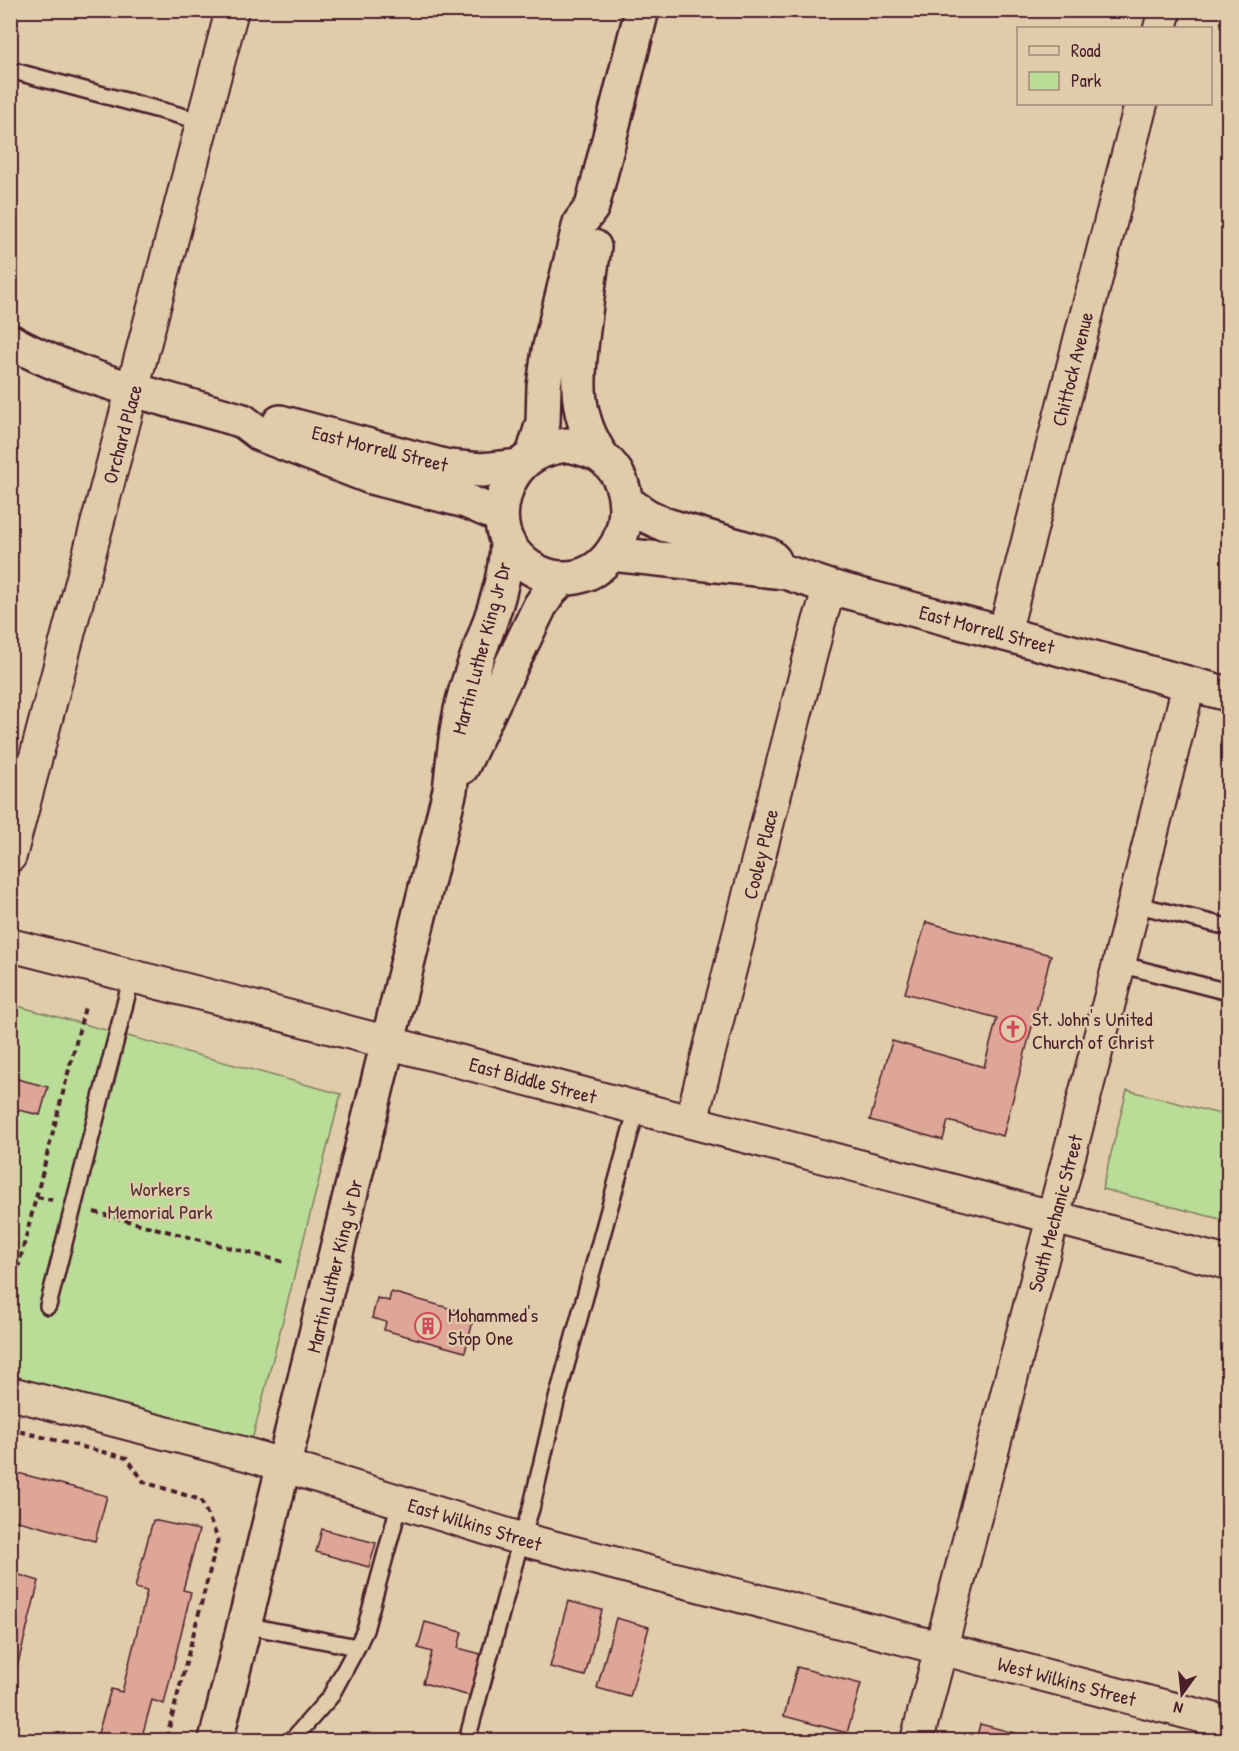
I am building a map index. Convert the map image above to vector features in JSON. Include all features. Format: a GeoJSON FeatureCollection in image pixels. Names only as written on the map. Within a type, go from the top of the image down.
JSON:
{"type":"FeatureCollection","features":[{"type":"Feature","properties":{"kind":"main road"},"geometry":{"type":"LineString","coordinates":[[592,207],[597,230],[587,291],[578,374],[578,398],[591,440],[619,477],[626,502],[624,528],[611,554],[591,571],[579,576],[563,578],[546,576],[532,570],[516,556],[504,529],[505,492],[510,479],[526,460],[543,422],[544,386],[549,351],[580,223],[592,207],[642,10]]}},
{"type":"Feature","properties":{"kind":"main road","name":"East Morrell Street"},"geometry":{"type":"LineString","coordinates":[[10,341],[50,360],[134,389],[243,420],[264,418],[448,467],[482,470],[526,460]]}},
{"type":"Feature","properties":{"kind":"main road","name":"East Morrell Street"},"geometry":{"type":"LineString","coordinates":[[243,420],[260,434],[371,477],[466,501],[504,529]]}},
{"type":"Feature","properties":{"kind":"main road"},"geometry":{"type":"LineString","coordinates":[[526,460],[553,447],[569,445],[589,450],[603,458]]}},
{"type":"Feature","properties":{"kind":"main road","name":"East Morrell Street"},"geometry":{"type":"LineString","coordinates":[[626,502],[666,525],[769,555],[785,573]]}},
{"type":"Feature","properties":{"kind":"main road","name":"Martin Luther King Jr Dr"},"geometry":{"type":"LineString","coordinates":[[216,1740],[390,1042],[450,790],[464,696],[500,590],[505,567],[504,529]]}},
{"type":"Feature","properties":{"kind":"main road","name":"East Morrell Street"},"geometry":{"type":"LineString","coordinates":[[611,554],[785,573],[1228,694]]}},
{"type":"Feature","properties":{"kind":"main road","name":"Martin Luther King Jr Dr"},"geometry":{"type":"LineString","coordinates":[[450,790],[540,606],[563,578]]}},
{"type":"Feature","properties":{"kind":"street","name":"Orchard Place"},"geometry":{"type":"LineString","coordinates":[[10,856],[232,10]]}},
{"type":"Feature","properties":{"kind":"street"},"geometry":{"type":"LineString","coordinates":[[1160,27],[1165,10]]}},
{"type":"Feature","properties":{"kind":"street","name":"Chittock Avenue"},"geometry":{"type":"LineString","coordinates":[[1004,634],[1141,105]]}},
{"type":"Feature","properties":{"kind":"street","name":"Cooley Place"},"geometry":{"type":"LineString","coordinates":[[691,1122],[830,586]]}},
{"type":"Feature","properties":{"kind":"street","name":"South Mechanic Street"},"geometry":{"type":"LineString","coordinates":[[917,1740],[1054,1218],[1189,684]]}},
{"type":"Feature","properties":{"kind":"street","name":"East Biddle Street"},"geometry":{"type":"LineString","coordinates":[[10,945],[390,1042],[1228,1263]]}},
{"type":"Feature","properties":{"kind":"street","name":"East Wilkins Street"},"geometry":{"type":"LineString","coordinates":[[10,1393],[246,1454],[521,1539],[941,1649]]}},
{"type":"Feature","properties":{"kind":"street","name":"West Wilkins Street"},"geometry":{"type":"LineString","coordinates":[[941,1649],[1228,1723]]}},
{"type":"Feature","properties":{"kind":"lane"},"geometry":{"type":"LineString","coordinates":[[10,70],[204,122]]}},
{"type":"Feature","properties":{"kind":"lane"},"geometry":{"type":"LineString","coordinates":[[1134,904],[1228,927]]}},
{"type":"Feature","properties":{"kind":"lane"},"geometry":{"type":"LineString","coordinates":[[1119,964],[1228,992]]}},
{"type":"Feature","properties":{"kind":"lane"},"geometry":{"type":"LineString","coordinates":[[48,1306],[132,976]]}},
{"type":"Feature","properties":{"kind":"lane"},"geometry":{"type":"LineString","coordinates":[[467,1740],[531,1509],[556,1402],[637,1108]]}},
{"type":"Feature","properties":{"kind":"lane"},"geometry":{"type":"LineString","coordinates":[[292,1740],[330,1697],[365,1630],[400,1502]]}},
{"type":"Feature","properties":{"kind":"lane"},"geometry":{"type":"LineString","coordinates":[[244,1625],[357,1647]]}},
{"type":"Feature","properties":{"kind":"path"},"geometry":{"type":"LineString","coordinates":[[10,1299],[85,1007]]}},
{"type":"Feature","properties":{"kind":"path"},"geometry":{"type":"LineString","coordinates":[[37,1197],[284,1262]]}},
{"type":"Feature","properties":{"kind":"path"},"geometry":{"type":"LineString","coordinates":[[10,1429],[127,1458],[144,1482],[201,1500],[218,1539],[166,1740]]}},
{"type":"Feature","properties":{"kind":"green space","name":"Workers Memorial Park"},"geometry":{"type":"Polygon","coordinates":[[[10,1004],[341,1094],[251,1444],[11,1384],[10,1004]]]}},
{"type":"Feature","properties":{"kind":"green space"},"geometry":{"type":"Polygon","coordinates":[[[1127,1090],[1228,1116],[1228,1221],[1102,1189],[1127,1090]]]}},
{"type":"Feature","properties":{"kind":"building","name":"St. John's United Church of Christ"},"geometry":{"type":"Polygon","coordinates":[[[926,922],[1051,955],[1003,1136],[948,1121],[943,1140],[870,1120],[892,1041],[984,1067],[997,1018],[905,993],[926,922]]]}},
{"type":"Feature","properties":{"kind":"building"},"geometry":{"type":"Polygon","coordinates":[[[10,1077],[48,1087],[40,1115],[10,1108],[10,1077]]]}},
{"type":"Feature","properties":{"kind":"building","name":"Mohammed's Stop One"},"geometry":{"type":"Polygon","coordinates":[[[391,1292],[456,1310],[455,1316],[473,1321],[465,1352],[384,1330],[386,1322],[372,1318],[377,1298],[389,1301],[391,1292]]]}},
{"type":"Feature","properties":{"kind":"building"},"geometry":{"type":"Polygon","coordinates":[[[10,1471],[107,1496],[95,1541],[10,1519],[10,1471]]]}},
{"type":"Feature","properties":{"kind":"building"},"geometry":{"type":"Polygon","coordinates":[[[153,1520],[199,1530],[183,1590],[191,1592],[164,1704],[152,1700],[141,1740],[96,1740],[111,1689],[122,1692],[147,1591],[135,1588],[153,1520]]]}},
{"type":"Feature","properties":{"kind":"building"},"geometry":{"type":"Polygon","coordinates":[[[322,1529],[376,1543],[369,1567],[316,1552],[322,1529]]]}},
{"type":"Feature","properties":{"kind":"building"},"geometry":{"type":"Polygon","coordinates":[[[10,1572],[39,1581],[11,1691],[10,1691],[10,1572]]]}},
{"type":"Feature","properties":{"kind":"building"},"geometry":{"type":"Polygon","coordinates":[[[568,1601],[602,1610],[585,1676],[550,1667],[568,1601]]]}},
{"type":"Feature","properties":{"kind":"building"},"geometry":{"type":"Polygon","coordinates":[[[616,1618],[649,1627],[630,1697],[597,1688],[616,1618]]]}},
{"type":"Feature","properties":{"kind":"building"},"geometry":{"type":"Polygon","coordinates":[[[425,1622],[462,1632],[458,1648],[481,1654],[470,1696],[423,1683],[432,1652],[418,1648],[425,1622]]]}},
{"type":"Feature","properties":{"kind":"building"},"geometry":{"type":"Polygon","coordinates":[[[797,1667],[861,1684],[847,1733],[784,1716],[797,1667]]]}},
{"type":"Feature","properties":{"kind":"building"},"geometry":{"type":"Polygon","coordinates":[[[980,1724],[1041,1740],[976,1740],[980,1724]]]}},
{"type":"Feature","properties":{"kind":"place","name":"St. John's United Church of Christ"},"geometry":{"type":"Point","coordinates":[1013,1029]}},
{"type":"Feature","properties":{"kind":"place","name":"Mohammed's Stop One"},"geometry":{"type":"Point","coordinates":[428,1326]}}]}
